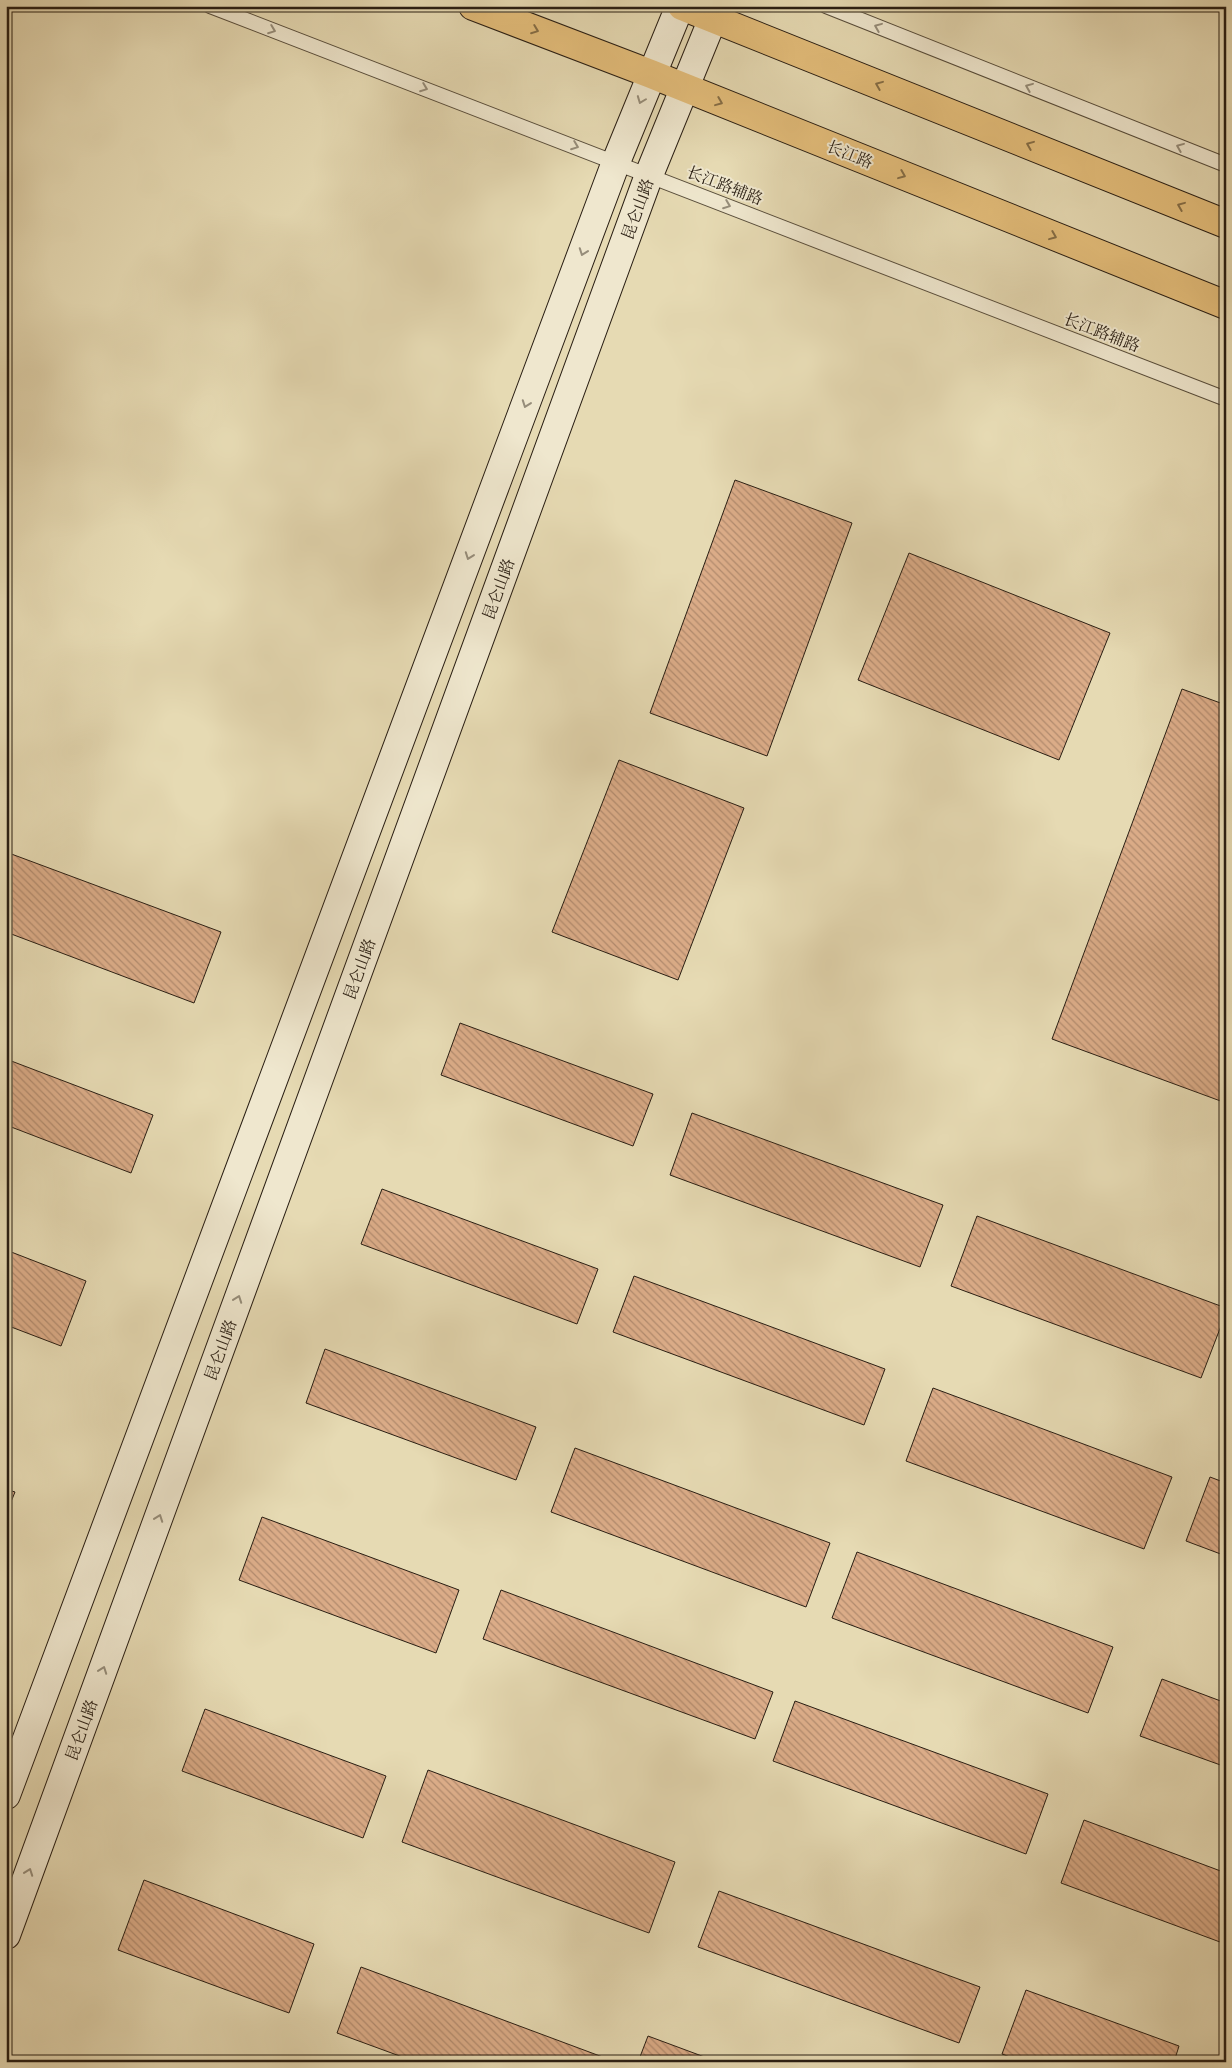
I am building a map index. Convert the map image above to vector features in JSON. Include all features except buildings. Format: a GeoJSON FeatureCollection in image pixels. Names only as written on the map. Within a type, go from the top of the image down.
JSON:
{"type":"FeatureCollection","features":[{"type":"Feature","properties":{"kind":"main road","name":"长江路"},"geometry":{"type":"LineString","coordinates":[[473,6],[651,74],[1226,305]]}},
{"type":"Feature","properties":{"kind":"main road"},"geometry":{"type":"LineString","coordinates":[[681,6],[715,12],[1226,224]]}},
{"type":"Feature","properties":{"kind":"street"},"geometry":{"type":"LineString","coordinates":[[6,1795],[616,162],[651,74],[681,6]]}},
{"type":"Feature","properties":{"kind":"street","name":"昆仑山路"},"geometry":{"type":"LineString","coordinates":[[6,1934],[650,175],[715,12]]}},
{"type":"Feature","properties":{"kind":"lane","name":"长江路辅路"},"geometry":{"type":"LineString","coordinates":[[210,6],[1226,399]]}},
{"type":"Feature","properties":{"kind":"lane"},"geometry":{"type":"LineString","coordinates":[[826,6],[1226,165]]}}]}
